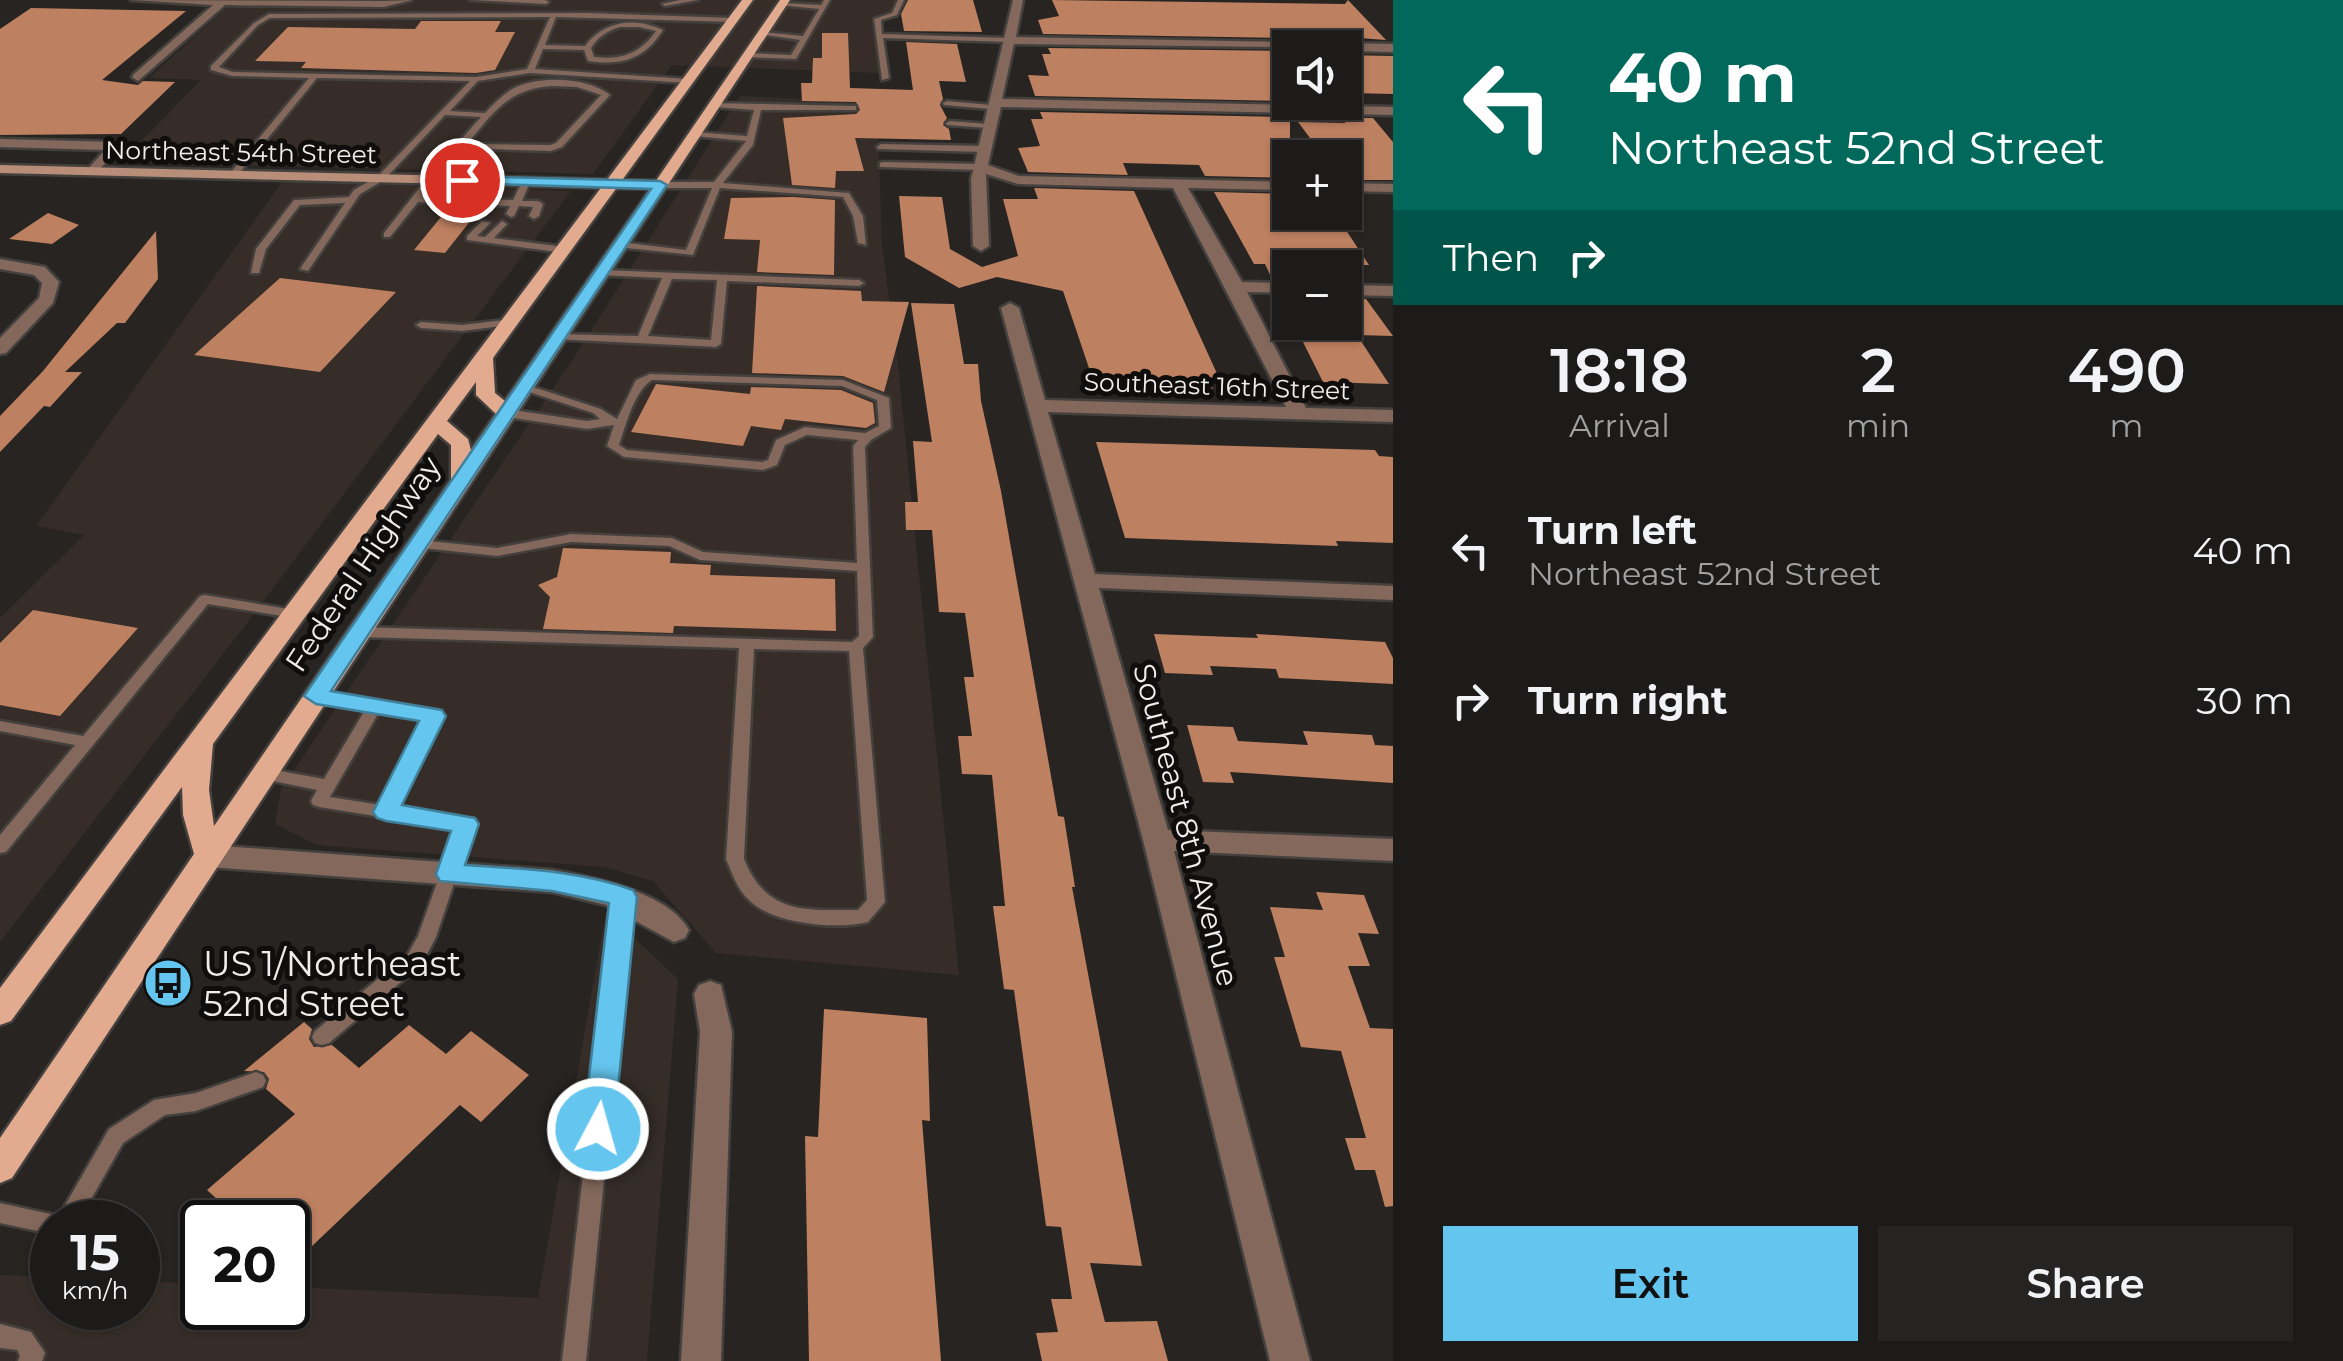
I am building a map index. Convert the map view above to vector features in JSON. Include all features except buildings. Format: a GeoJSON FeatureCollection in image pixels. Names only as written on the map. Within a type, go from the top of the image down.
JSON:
{"type":"FeatureCollection","features":[{"type":"Feature","properties":{"kind":"main road","name":"Federal Highway"},"geometry":{"type":"LineString","coordinates":[[2,1006],[513,322],[748,0]]}},
{"type":"Feature","properties":{"kind":"main road","name":"Federal Highway"},"geometry":{"type":"LineString","coordinates":[[0,1167],[783,2]]}},
{"type":"Feature","properties":{"kind":"main road"},"geometry":{"type":"LineString","coordinates":[[734,20],[750,30],[755,44]]}},
{"type":"Feature","properties":{"kind":"main road"},"geometry":{"type":"LineString","coordinates":[[484,358],[486,395],[507,413]]}},
{"type":"Feature","properties":{"kind":"main road"},"geometry":{"type":"LineString","coordinates":[[436,422],[460,443],[460,482]]}},
{"type":"Feature","properties":{"kind":"main road"},"geometry":{"type":"LineString","coordinates":[[206,734],[192,786],[208,856]]}},
{"type":"Feature","properties":{"kind":"street"},"geometry":{"type":"LineString","coordinates":[[136,0],[405,1]]}},
{"type":"Feature","properties":{"kind":"street"},"geometry":{"type":"LineString","coordinates":[[982,246],[979,173],[1018,0]]}},
{"type":"Feature","properties":{"kind":"street"},"geometry":{"type":"LineString","coordinates":[[138,77],[222,2]]}},
{"type":"Feature","properties":{"kind":"street"},"geometry":{"type":"LineString","coordinates":[[1008,40],[1393,48]]}},
{"type":"Feature","properties":{"kind":"street"},"geometry":{"type":"LineString","coordinates":[[992,105],[1393,112]]}},
{"type":"Feature","properties":{"kind":"street"},"geometry":{"type":"LineString","coordinates":[[0,143],[118,146],[93,171]]}},
{"type":"Feature","properties":{"kind":"street","name":"Northeast 54th Street"},"geometry":{"type":"LineString","coordinates":[[0,169],[660,185]]}},
{"type":"Feature","properties":{"kind":"street"},"geometry":{"type":"LineString","coordinates":[[979,173],[1018,180],[1272,186]]}},
{"type":"Feature","properties":{"kind":"street"},"geometry":{"type":"LineString","coordinates":[[1178,183],[1300,413]]}},
{"type":"Feature","properties":{"kind":"street"},"geometry":{"type":"LineString","coordinates":[[1362,187],[1393,188]]}},
{"type":"Feature","properties":{"kind":"street"},"geometry":{"type":"LineString","coordinates":[[0,264],[39,271],[51,282],[47,298],[0,349]]}},
{"type":"Feature","properties":{"kind":"street"},"geometry":{"type":"LineString","coordinates":[[1236,287],[1272,288]]}},
{"type":"Feature","properties":{"kind":"street"},"geometry":{"type":"LineString","coordinates":[[1362,290],[1393,291]]}},
{"type":"Feature","properties":{"kind":"street","name":"Southeast 8th Avenue"},"geometry":{"type":"LineString","coordinates":[[1010,308],[1157,840],[1290,1361]]}},
{"type":"Feature","properties":{"kind":"street","name":"Southeast 16th Street"},"geometry":{"type":"LineString","coordinates":[[1040,406],[1393,416]]}},
{"type":"Feature","properties":{"kind":"street"},"geometry":{"type":"LineString","coordinates":[[1087,580],[1393,593]]}},
{"type":"Feature","properties":{"kind":"street"},"geometry":{"type":"LineString","coordinates":[[1157,840],[1393,850]]}},
{"type":"Feature","properties":{"kind":"street"},"geometry":{"type":"LineString","coordinates":[[208,856],[552,881],[602,889],[639,903],[674,930]]}},
{"type":"Feature","properties":{"kind":"street"},"geometry":{"type":"LineString","coordinates":[[701,1361],[716,1032],[710,994]]}},
{"type":"Feature","properties":{"kind":"lane"},"geometry":{"type":"LineString","coordinates":[[474,0],[546,2]]}},
{"type":"Feature","properties":{"kind":"lane"},"geometry":{"type":"LineString","coordinates":[[665,4],[695,0]]}},
{"type":"Feature","properties":{"kind":"lane"},"geometry":{"type":"LineString","coordinates":[[885,78],[877,19],[896,14],[901,0]]}},
{"type":"Feature","properties":{"kind":"lane"},"geometry":{"type":"LineString","coordinates":[[755,44],[792,57],[825,4],[783,2]]}},
{"type":"Feature","properties":{"kind":"lane"},"geometry":{"type":"LineString","coordinates":[[688,81],[530,72],[476,79],[232,74],[214,68],[256,24],[270,16],[734,20]]}},
{"type":"Feature","properties":{"kind":"lane"},"geometry":{"type":"LineString","coordinates":[[530,72],[553,18]]}},
{"type":"Feature","properties":{"kind":"lane"},"geometry":{"type":"LineString","coordinates":[[609,26],[660,30],[638,56],[626,61],[591,59],[587,48],[594,36],[609,26]]}},
{"type":"Feature","properties":{"kind":"lane"},"geometry":{"type":"LineString","coordinates":[[879,36],[1008,40]]}},
{"type":"Feature","properties":{"kind":"lane"},"geometry":{"type":"LineString","coordinates":[[755,44],[805,38]]}},
{"type":"Feature","properties":{"kind":"lane"},"geometry":{"type":"LineString","coordinates":[[540,47],[587,48]]}},
{"type":"Feature","properties":{"kind":"lane"},"geometry":{"type":"LineString","coordinates":[[234,174],[315,76]]}},
{"type":"Feature","properties":{"kind":"lane"},"geometry":{"type":"LineString","coordinates":[[305,269],[357,192],[381,178],[476,79]]}},
{"type":"Feature","properties":{"kind":"lane"},"geometry":{"type":"LineString","coordinates":[[443,113],[487,114],[515,91],[535,85],[594,88],[606,96],[559,145],[551,148],[460,146],[487,114]]}},
{"type":"Feature","properties":{"kind":"lane"},"geometry":{"type":"LineString","coordinates":[[947,103],[992,105]]}},
{"type":"Feature","properties":{"kind":"lane"},"geometry":{"type":"LineString","coordinates":[[714,105],[852,108]]}},
{"type":"Feature","properties":{"kind":"lane"},"geometry":{"type":"LineString","coordinates":[[620,246],[690,254],[717,185],[750,139],[758,108]]}},
{"type":"Feature","properties":{"kind":"lane"},"geometry":{"type":"LineString","coordinates":[[950,122],[988,126]]}},
{"type":"Feature","properties":{"kind":"lane"},"geometry":{"type":"LineString","coordinates":[[694,134],[750,139]]}},
{"type":"Feature","properties":{"kind":"lane"},"geometry":{"type":"LineString","coordinates":[[881,146],[984,149]]}},
{"type":"Feature","properties":{"kind":"lane"},"geometry":{"type":"LineString","coordinates":[[883,165],[979,173]]}},
{"type":"Feature","properties":{"kind":"lane"},"geometry":{"type":"LineString","coordinates":[[387,235],[431,179]]}},
{"type":"Feature","properties":{"kind":"lane"},"geometry":{"type":"LineString","coordinates":[[511,214],[526,182]]}},
{"type":"Feature","properties":{"kind":"lane"},"geometry":{"type":"LineString","coordinates":[[660,185],[717,185],[846,195],[858,216],[862,243]]}},
{"type":"Feature","properties":{"kind":"lane"},"geometry":{"type":"LineString","coordinates":[[416,199],[497,207],[538,204],[534,216]]}},
{"type":"Feature","properties":{"kind":"lane"},"geometry":{"type":"LineString","coordinates":[[256,271],[261,249],[297,202],[352,200]]}},
{"type":"Feature","properties":{"kind":"lane"},"geometry":{"type":"LineString","coordinates":[[484,223],[470,238],[514,239],[565,250]]}},
{"type":"Feature","properties":{"kind":"lane"},"geometry":{"type":"LineString","coordinates":[[487,240],[502,224]]}},
{"type":"Feature","properties":{"kind":"lane"},"geometry":{"type":"LineString","coordinates":[[602,273],[859,283]]}},
{"type":"Feature","properties":{"kind":"lane"},"geometry":{"type":"LineString","coordinates":[[642,339],[668,275]]}},
{"type":"Feature","properties":{"kind":"lane"},"geometry":{"type":"LineString","coordinates":[[558,337],[716,344],[722,278]]}},
{"type":"Feature","properties":{"kind":"lane"},"geometry":{"type":"LineString","coordinates":[[421,325],[462,328],[513,322]]}},
{"type":"Feature","properties":{"kind":"lane"},"geometry":{"type":"LineString","coordinates":[[359,632],[856,647],[866,637],[858,446],[885,428],[883,398],[843,382],[650,377],[640,382],[614,422],[613,446],[624,453],[763,466],[774,462],[780,443],[805,431],[867,437]]}},
{"type":"Feature","properties":{"kind":"lane"},"geometry":{"type":"LineString","coordinates":[[524,387],[597,410],[614,422]]}},
{"type":"Feature","properties":{"kind":"lane"},"geometry":{"type":"LineString","coordinates":[[507,413],[587,425],[614,422]]}},
{"type":"Feature","properties":{"kind":"lane"},"geometry":{"type":"LineString","coordinates":[[419,544],[497,552],[571,538],[672,542],[700,556],[724,560],[863,567]]}},
{"type":"Feature","properties":{"kind":"lane"},"geometry":{"type":"LineString","coordinates":[[0,846],[205,599],[294,614]]}},
{"type":"Feature","properties":{"kind":"lane"},"geometry":{"type":"LineString","coordinates":[[747,644],[734,859],[740,877],[770,910],[790,916],[862,917],[876,902],[856,647]]}},
{"type":"Feature","properties":{"kind":"lane"},"geometry":{"type":"LineString","coordinates":[[316,696],[434,716],[386,812]]}},
{"type":"Feature","properties":{"kind":"lane"},"geometry":{"type":"LineString","coordinates":[[323,794],[376,706]]}},
{"type":"Feature","properties":{"kind":"lane"},"geometry":{"type":"LineString","coordinates":[[0,726],[87,742]]}},
{"type":"Feature","properties":{"kind":"lane"},"geometry":{"type":"LineString","coordinates":[[264,774],[386,812],[466,824],[427,938],[414,960],[322,1037]]}},
{"type":"Feature","properties":{"kind":"lane"},"geometry":{"type":"LineString","coordinates":[[574,1361],[623,897]]}},
{"type":"Feature","properties":{"kind":"lane"},"geometry":{"type":"LineString","coordinates":[[80,1200],[116,1136],[161,1106],[196,1102],[256,1081]]}},
{"type":"Feature","properties":{"kind":"lane"},"geometry":{"type":"LineString","coordinates":[[0,1214],[30,1220]]}},
{"type":"Feature","properties":{"kind":"lane"},"geometry":{"type":"LineString","coordinates":[[0,1336],[23,1340],[33,1354],[30,1361]]}},
{"type":"Feature","properties":{"kind":"shaded area"},"geometry":{"type":"Polygon","coordinates":[[[420,0],[898,0],[892,13],[872,19],[879,73],[672,65],[593,174],[120,162],[201,80],[149,78],[231,3],[390,7],[420,0]]]}},
{"type":"Feature","properties":{"kind":"shaded area"},"geometry":{"type":"Polygon","coordinates":[[[740,96],[877,102],[882,245],[898,365],[959,975],[716,953],[653,881],[604,867],[317,845],[275,824],[281,789],[573,359],[740,96]]]}},
{"type":"Feature","properties":{"kind":"shaded area"},"geometry":{"type":"Polygon","coordinates":[[[283,181],[571,191],[244,627],[0,942],[0,618],[84,535],[36,526],[283,181]]]}},
{"type":"Feature","properties":{"kind":"shaded area"},"geometry":{"type":"Polygon","coordinates":[[[606,911],[678,979],[647,1361],[0,1361],[0,1275],[30,1276],[30,1330],[160,1330],[160,1282],[180,1283],[180,1330],[310,1330],[310,1288],[538,1298],[606,911]]]}},
{"type":"Feature","properties":{"kind":"place","name":"US 1/Northeast 52nd Street"},"geometry":{"type":"Point","coordinates":[168,983]}},
{"type":"Feature","properties":{"kind":"route"},"geometry":{"type":"LineString","coordinates":[[462,180],[660,185],[316,696],[434,716],[386,812],[466,824],[449,874],[552,881],[602,889],[623,897],[598,1129]]}}]}
